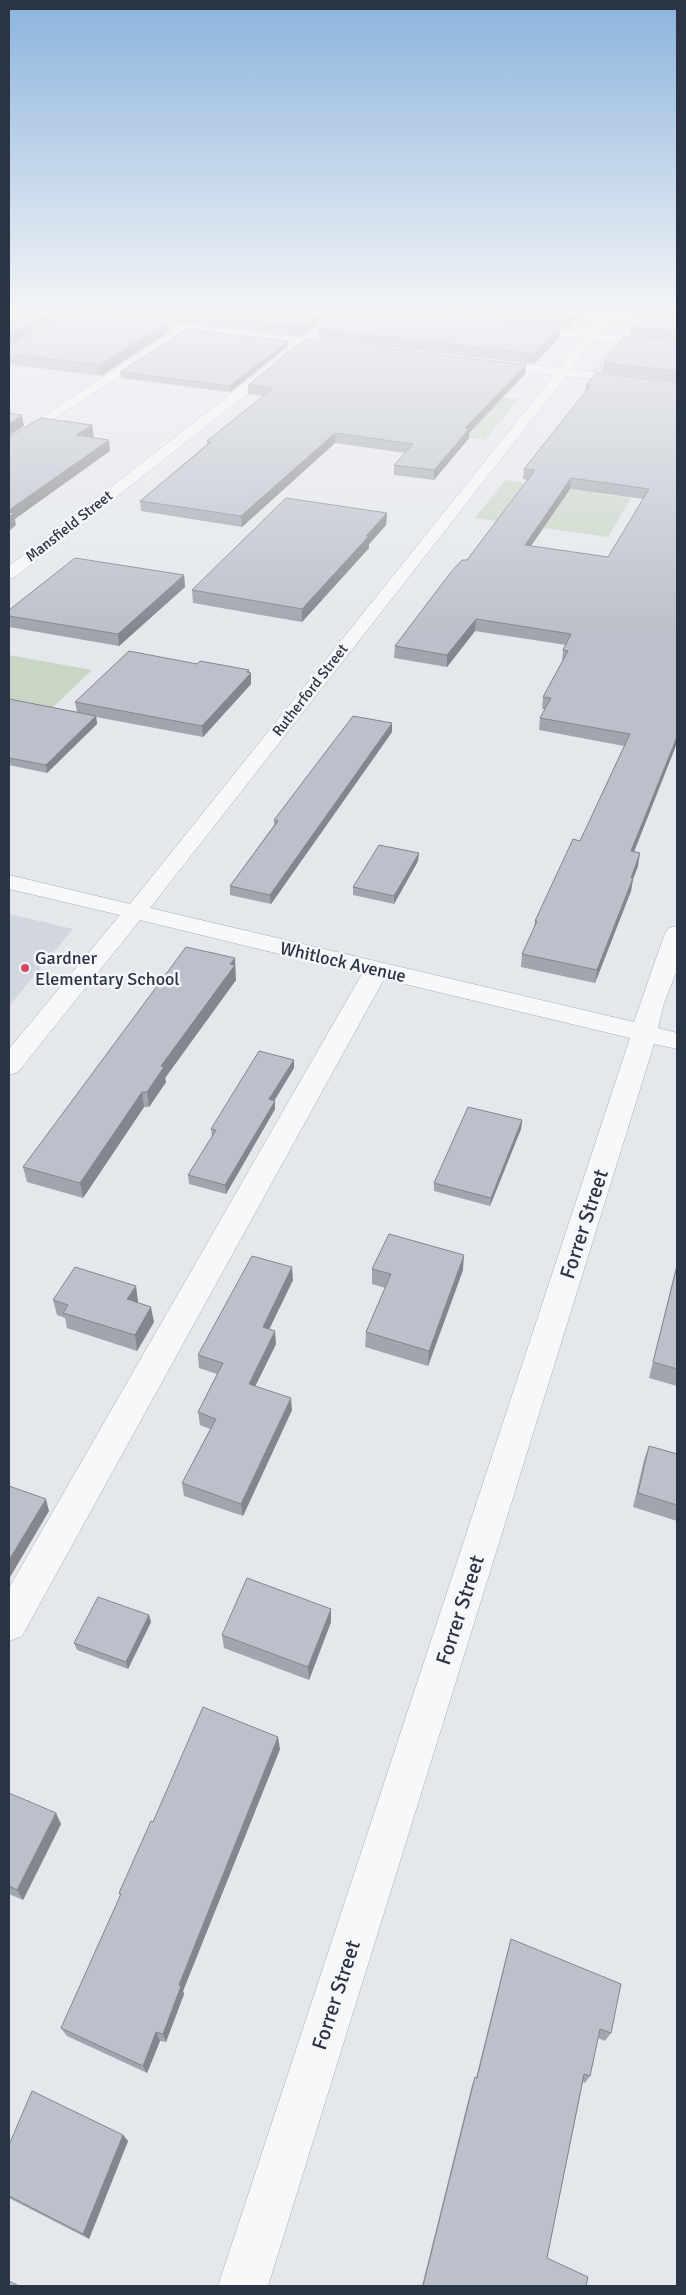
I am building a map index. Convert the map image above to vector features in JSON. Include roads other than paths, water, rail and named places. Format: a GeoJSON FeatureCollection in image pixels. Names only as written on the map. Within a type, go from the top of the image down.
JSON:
{"type":"FeatureCollection","features":[{"type":"Feature","properties":{"kind":"street"},"geometry":{"type":"LineString","coordinates":[[9,444],[47,419]]}},
{"type":"Feature","properties":{"kind":"street","name":"Mansfield Street"},"geometry":{"type":"LineString","coordinates":[[9,574],[207,419]]}},
{"type":"Feature","properties":{"kind":"street","name":"Rutherford Street"},"geometry":{"type":"LineString","coordinates":[[9,1066],[134,912],[524,419]]}},
{"type":"Feature","properties":{"kind":"street","name":"Whitlock Avenue"},"geometry":{"type":"LineString","coordinates":[[9,882],[661,1037]]}},
{"type":"Feature","properties":{"kind":"street","name":"Forrer Street"},"geometry":{"type":"LineString","coordinates":[[243,2286],[661,1037],[652,1003],[662,983],[677,933]]}},
{"type":"Feature","properties":{"kind":"street"},"geometry":{"type":"LineString","coordinates":[[9,1623],[377,970]]}},
{"type":"Feature","properties":{"kind":"place","name":"Gardner Elementary School"},"geometry":{"type":"Point","coordinates":[25,968]}}]}
